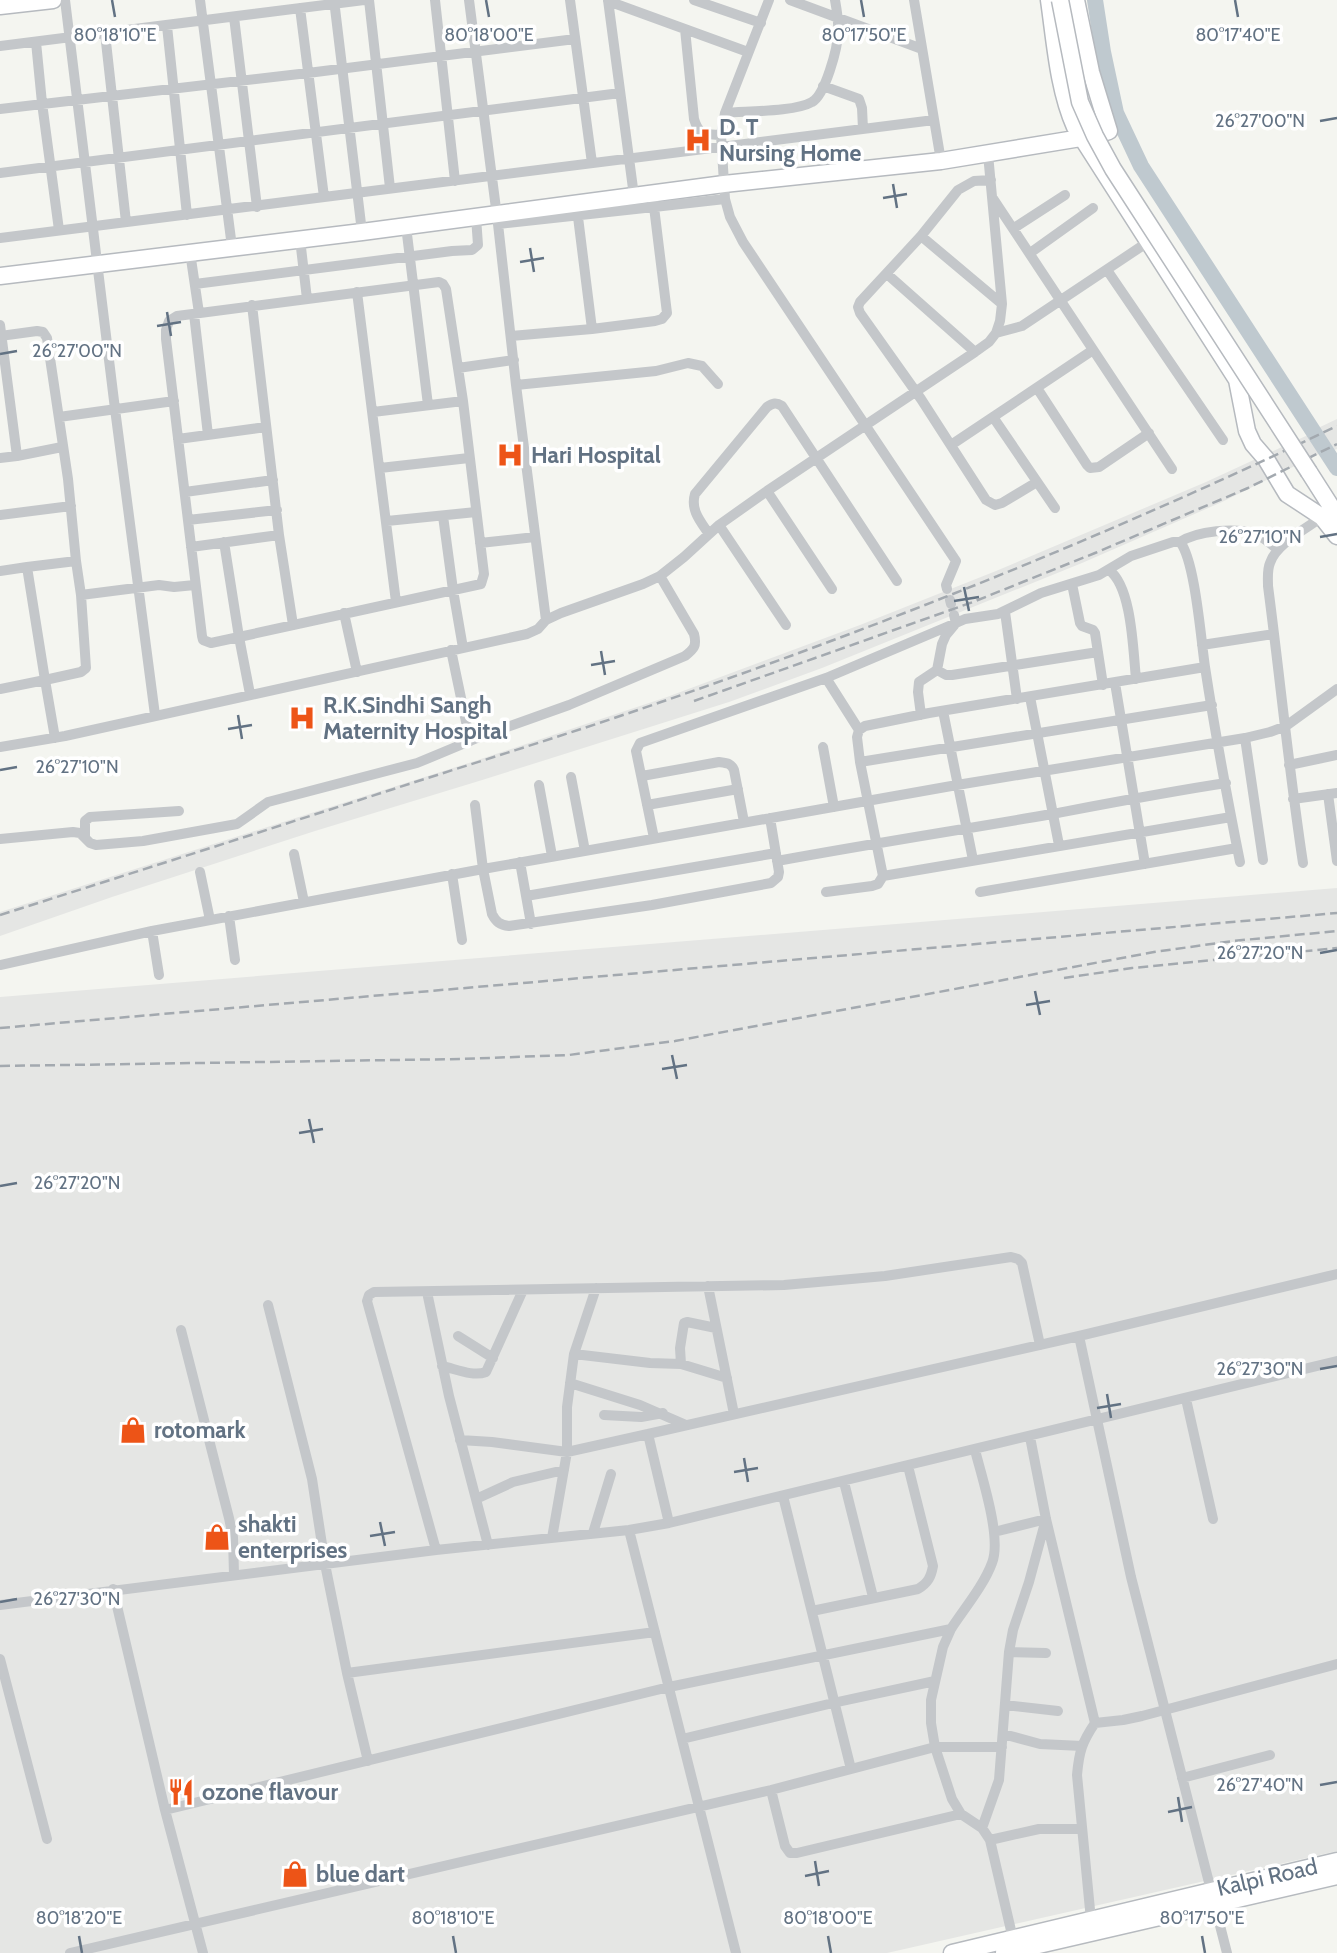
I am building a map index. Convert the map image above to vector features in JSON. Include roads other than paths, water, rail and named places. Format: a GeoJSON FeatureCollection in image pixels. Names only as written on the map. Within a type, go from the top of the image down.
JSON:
{"type":"FeatureCollection","features":[{"type":"Feature","properties":{"kind":"street"},"geometry":{"type":"LineString","coordinates":[[0,6],[53,0]]}},
{"type":"Feature","properties":{"kind":"street"},"geometry":{"type":"LineString","coordinates":[[65,0],[155,715]]}},
{"type":"Feature","properties":{"kind":"street"},"geometry":{"type":"LineString","coordinates":[[200,0],[232,247]]}},
{"type":"Feature","properties":{"kind":"street"},"geometry":{"type":"LineString","coordinates":[[0,46],[366,0],[377,64],[390,188]]}},
{"type":"Feature","properties":{"kind":"street"},"geometry":{"type":"LineString","coordinates":[[435,0],[456,181]]}},
{"type":"Feature","properties":{"kind":"street"},"geometry":{"type":"LineString","coordinates":[[469,0],[546,620]]}},
{"type":"Feature","properties":{"kind":"street"},"geometry":{"type":"LineString","coordinates":[[570,0],[592,163]]}},
{"type":"Feature","properties":{"kind":"street"},"geometry":{"type":"LineString","coordinates":[[694,0],[761,23]]}},
{"type":"Feature","properties":{"kind":"street"},"geometry":{"type":"LineString","coordinates":[[769,0],[725,113],[721,135],[724,192],[730,217],[743,243],[956,561],[946,585],[951,606],[951,628],[942,644],[937,670],[919,682],[921,715]]}},
{"type":"Feature","properties":{"kind":"street"},"geometry":{"type":"LineString","coordinates":[[790,0],[922,49]]}},
{"type":"Feature","properties":{"kind":"street"},"geometry":{"type":"LineString","coordinates":[[725,113],[797,107],[813,102],[823,86],[837,41],[835,0]]}},
{"type":"Feature","properties":{"kind":"street"},"geometry":{"type":"LineString","coordinates":[[914,0],[941,161]]}},
{"type":"Feature","properties":{"kind":"street"},"geometry":{"type":"LineString","coordinates":[[1049,0],[1068,112],[1082,139],[1237,380],[1252,444],[1266,459],[1287,494],[1330,517]]}},
{"type":"Feature","properties":{"kind":"street"},"geometry":{"type":"LineString","coordinates":[[1060,0],[1080,102],[1094,136],[1330,517],[1337,537]]}},
{"type":"Feature","properties":{"kind":"street"},"geometry":{"type":"LineString","coordinates":[[0,276],[476,217],[498,219],[724,192],[1082,139],[1109,131],[1091,72],[1076,0]]}},
{"type":"Feature","properties":{"kind":"street"},"geometry":{"type":"LineString","coordinates":[[634,196],[608,1],[748,52]]}},
{"type":"Feature","properties":{"kind":"street"},"geometry":{"type":"LineString","coordinates":[[334,2],[362,232]]}},
{"type":"Feature","properties":{"kind":"street"},"geometry":{"type":"LineString","coordinates":[[300,8],[324,197]]}},
{"type":"Feature","properties":{"kind":"street"},"geometry":{"type":"LineString","coordinates":[[234,17],[257,206]]}},
{"type":"Feature","properties":{"kind":"street"},"geometry":{"type":"LineString","coordinates":[[167,26],[187,215]]}},
{"type":"Feature","properties":{"kind":"street"},"geometry":{"type":"LineString","coordinates":[[685,29],[697,129],[704,134],[721,135]]}},
{"type":"Feature","properties":{"kind":"street"},"geometry":{"type":"LineString","coordinates":[[105,33],[126,222]]}},
{"type":"Feature","properties":{"kind":"street"},"geometry":{"type":"LineString","coordinates":[[0,108],[575,39]]}},
{"type":"Feature","properties":{"kind":"street"},"geometry":{"type":"LineString","coordinates":[[36,42],[59,230]]}},
{"type":"Feature","properties":{"kind":"street"},"geometry":{"type":"LineString","coordinates":[[823,86],[859,99],[863,128]]}},
{"type":"Feature","properties":{"kind":"street"},"geometry":{"type":"LineString","coordinates":[[0,173],[620,93]]}},
{"type":"Feature","properties":{"kind":"street"},"geometry":{"type":"LineString","coordinates":[[0,238],[934,120]]}},
{"type":"Feature","properties":{"kind":"street"},"geometry":{"type":"LineString","coordinates":[[0,747],[55,738],[527,634],[561,613],[660,576],[719,525],[975,352],[996,333],[1002,304],[988,154]]}},
{"type":"Feature","properties":{"kind":"street"},"geometry":{"type":"LineString","coordinates":[[991,180],[974,181],[958,190],[858,307],[990,504],[1002,503],[1037,482]]}},
{"type":"Feature","properties":{"kind":"street"},"geometry":{"type":"LineString","coordinates":[[1014,228],[1065,195]]}},
{"type":"Feature","properties":{"kind":"street"},"geometry":{"type":"LineString","coordinates":[[577,210],[634,196],[653,200]]}},
{"type":"Feature","properties":{"kind":"street"},"geometry":{"type":"LineString","coordinates":[[992,197],[1172,469]]}},
{"type":"Feature","properties":{"kind":"street"},"geometry":{"type":"LineString","coordinates":[[511,336],[592,329],[662,319],[667,313],[653,200]]}},
{"type":"Feature","properties":{"kind":"street"},"geometry":{"type":"LineString","coordinates":[[1030,253],[1093,208]]}},
{"type":"Feature","properties":{"kind":"street"},"geometry":{"type":"LineString","coordinates":[[577,210],[592,329]]}},
{"type":"Feature","properties":{"kind":"street"},"geometry":{"type":"LineString","coordinates":[[195,284],[452,251],[466,252],[477,248],[476,217]]}},
{"type":"Feature","properties":{"kind":"street"},"geometry":{"type":"LineString","coordinates":[[406,226],[428,405]]}},
{"type":"Feature","properties":{"kind":"street"},"geometry":{"type":"LineString","coordinates":[[920,236],[1002,304]]}},
{"type":"Feature","properties":{"kind":"street"},"geometry":{"type":"LineString","coordinates":[[300,239],[307,299]]}},
{"type":"Feature","properties":{"kind":"street"},"geometry":{"type":"LineString","coordinates":[[996,333],[1021,326],[1148,242]]}},
{"type":"Feature","properties":{"kind":"street"},"geometry":{"type":"LineString","coordinates":[[190,252],[208,435]]}},
{"type":"Feature","properties":{"kind":"street"},"geometry":{"type":"LineString","coordinates":[[1107,270],[1223,440]]}},
{"type":"Feature","properties":{"kind":"street"},"geometry":{"type":"LineString","coordinates":[[887,274],[975,352]]}},
{"type":"Feature","properties":{"kind":"street"},"geometry":{"type":"LineString","coordinates":[[439,282],[446,289],[463,401],[483,579],[475,586],[211,643],[204,640],[195,584],[166,330],[169,321],[177,316],[357,292],[439,282]]}},
{"type":"Feature","properties":{"kind":"street"},"geometry":{"type":"LineString","coordinates":[[357,292],[396,602]]}},
{"type":"Feature","properties":{"kind":"street"},"geometry":{"type":"LineString","coordinates":[[251,305],[279,535],[293,625]]}},
{"type":"Feature","properties":{"kind":"street"},"geometry":{"type":"LineString","coordinates":[[0,689],[81,673],[86,668],[71,506],[47,338],[43,332],[0,332],[17,456]]}},
{"type":"Feature","properties":{"kind":"street"},"geometry":{"type":"LineString","coordinates":[[951,445],[1093,350]]}},
{"type":"Feature","properties":{"kind":"street"},"geometry":{"type":"LineString","coordinates":[[458,368],[514,360]]}},
{"type":"Feature","properties":{"kind":"street"},"geometry":{"type":"LineString","coordinates":[[516,385],[656,371],[688,363],[702,366],[718,384]]}},
{"type":"Feature","properties":{"kind":"street"},"geometry":{"type":"LineString","coordinates":[[1037,388],[1090,468],[1099,467],[1149,433]]}},
{"type":"Feature","properties":{"kind":"street"},"geometry":{"type":"LineString","coordinates":[[59,417],[174,401]]}},
{"type":"Feature","properties":{"kind":"street"},"geometry":{"type":"LineString","coordinates":[[373,412],[463,401]]}},
{"type":"Feature","properties":{"kind":"street"},"geometry":{"type":"LineString","coordinates":[[709,534],[694,507],[695,494],[767,407],[778,403],[897,581]]}},
{"type":"Feature","properties":{"kind":"street"},"geometry":{"type":"LineString","coordinates":[[993,417],[1055,508]]}},
{"type":"Feature","properties":{"kind":"street"},"geometry":{"type":"LineString","coordinates":[[178,439],[266,427]]}},
{"type":"Feature","properties":{"kind":"street"},"geometry":{"type":"LineString","coordinates":[[0,458],[62,447]]}},
{"type":"Feature","properties":{"kind":"street"},"geometry":{"type":"LineString","coordinates":[[380,468],[469,458]]}},
{"type":"Feature","properties":{"kind":"street"},"geometry":{"type":"LineString","coordinates":[[185,492],[273,480]]}},
{"type":"Feature","properties":{"kind":"street"},"geometry":{"type":"LineString","coordinates":[[767,491],[832,589]]}},
{"type":"Feature","properties":{"kind":"street"},"geometry":{"type":"LineString","coordinates":[[0,515],[71,506]]}},
{"type":"Feature","properties":{"kind":"street"},"geometry":{"type":"LineString","coordinates":[[188,520],[276,510]]}},
{"type":"Feature","properties":{"kind":"street"},"geometry":{"type":"LineString","coordinates":[[387,521],[476,512]]}},
{"type":"Feature","properties":{"kind":"street"},"geometry":{"type":"LineString","coordinates":[[443,516],[463,648]]}},
{"type":"Feature","properties":{"kind":"street"},"geometry":{"type":"LineString","coordinates":[[1303,863],[1293,799],[1268,572],[1269,564],[1278,550],[1330,517]]}},
{"type":"Feature","properties":{"kind":"street"},"geometry":{"type":"LineString","coordinates":[[719,525],[786,625]]}},
{"type":"Feature","properties":{"kind":"street"},"geometry":{"type":"LineString","coordinates":[[654,838],[636,751],[640,743],[826,678],[951,606],[1005,612],[1041,593],[1110,570],[1131,556],[1209,533],[1239,531],[1259,535],[1278,550]]}},
{"type":"Feature","properties":{"kind":"street"},"geometry":{"type":"LineString","coordinates":[[191,547],[279,535]]}},
{"type":"Feature","properties":{"kind":"street"},"geometry":{"type":"LineString","coordinates":[[480,543],[536,537]]}},
{"type":"Feature","properties":{"kind":"street"},"geometry":{"type":"LineString","coordinates":[[224,542],[250,694]]}},
{"type":"Feature","properties":{"kind":"street"},"geometry":{"type":"LineString","coordinates":[[1180,542],[1184,547],[1193,579],[1205,667],[1240,862]]}},
{"type":"Feature","properties":{"kind":"street"},"geometry":{"type":"LineString","coordinates":[[0,571],[76,561]]}},
{"type":"Feature","properties":{"kind":"street"},"geometry":{"type":"LineString","coordinates":[[27,567],[55,738]]}},
{"type":"Feature","properties":{"kind":"street"},"geometry":{"type":"LineString","coordinates":[[1110,570],[1119,579],[1126,595],[1136,679]]}},
{"type":"Feature","properties":{"kind":"street"},"geometry":{"type":"LineString","coordinates":[[0,839],[74,832],[80,833],[96,845],[143,841],[237,824],[268,802],[417,763],[579,701],[685,656],[694,649],[694,634],[660,576]]}},
{"type":"Feature","properties":{"kind":"street"},"geometry":{"type":"LineString","coordinates":[[81,595],[138,587],[195,584]]}},
{"type":"Feature","properties":{"kind":"street"},"geometry":{"type":"LineString","coordinates":[[1072,584],[1080,623],[1093,630],[1121,719],[1145,863]]}},
{"type":"Feature","properties":{"kind":"street"},"geometry":{"type":"LineString","coordinates":[[1005,612],[1017,699]]}},
{"type":"Feature","properties":{"kind":"street"},"geometry":{"type":"LineString","coordinates":[[344,613],[357,672]]}},
{"type":"Feature","properties":{"kind":"street"},"geometry":{"type":"LineString","coordinates":[[1202,645],[1275,634]]}},
{"type":"Feature","properties":{"kind":"street"},"geometry":{"type":"LineString","coordinates":[[451,650],[470,741]]}},
{"type":"Feature","properties":{"kind":"street"},"geometry":{"type":"LineString","coordinates":[[937,670],[953,675],[1098,652]]}},
{"type":"Feature","properties":{"kind":"street"},"geometry":{"type":"LineString","coordinates":[[826,892],[873,886],[878,884],[883,876],[857,737],[859,730],[865,726],[1205,667]]}},
{"type":"Feature","properties":{"kind":"street"},"geometry":{"type":"LineString","coordinates":[[826,678],[859,730]]}},
{"type":"Feature","properties":{"kind":"street"},"geometry":{"type":"LineString","coordinates":[[0,965],[152,931],[452,874],[1270,733],[1286,726],[1337,689]]}},
{"type":"Feature","properties":{"kind":"street"},"geometry":{"type":"LineString","coordinates":[[1030,697],[1059,845]]}},
{"type":"Feature","properties":{"kind":"street"},"geometry":{"type":"LineString","coordinates":[[860,762],[1212,705]]}},
{"type":"Feature","properties":{"kind":"street"},"geometry":{"type":"LineString","coordinates":[[943,711],[973,860]]}},
{"type":"Feature","properties":{"kind":"street"},"geometry":{"type":"LineString","coordinates":[[1245,738],[1263,860]]}},
{"type":"Feature","properties":{"kind":"street"},"geometry":{"type":"LineString","coordinates":[[823,747],[834,807]]}},
{"type":"Feature","properties":{"kind":"street"},"geometry":{"type":"LineString","coordinates":[[1289,765],[1337,755]]}},
{"type":"Feature","properties":{"kind":"street"},"geometry":{"type":"LineString","coordinates":[[642,776],[719,762],[732,765],[744,822]]}},
{"type":"Feature","properties":{"kind":"street"},"geometry":{"type":"LineString","coordinates":[[571,777],[585,851]]}},
{"type":"Feature","properties":{"kind":"street"},"geometry":{"type":"LineString","coordinates":[[526,896],[876,843],[1226,783]]}},
{"type":"Feature","properties":{"kind":"street"},"geometry":{"type":"LineString","coordinates":[[539,785],[552,856]]}},
{"type":"Feature","properties":{"kind":"street"},"geometry":{"type":"LineString","coordinates":[[647,805],[738,789]]}},
{"type":"Feature","properties":{"kind":"street"},"geometry":{"type":"LineString","coordinates":[[1293,799],[1332,793],[1337,861]]}},
{"type":"Feature","properties":{"kind":"street"},"geometry":{"type":"LineString","coordinates":[[475,805],[483,869],[495,920],[500,925],[509,926],[639,907],[771,883],[778,877],[770,818]]}},
{"type":"Feature","properties":{"kind":"street"},"geometry":{"type":"LineString","coordinates":[[85,837],[85,821],[90,817],[179,811]]}},
{"type":"Feature","properties":{"kind":"street"},"geometry":{"type":"LineString","coordinates":[[883,876],[1231,817]]}},
{"type":"Feature","properties":{"kind":"street"},"geometry":{"type":"LineString","coordinates":[[980,892],[1237,848]]}},
{"type":"Feature","properties":{"kind":"street"},"geometry":{"type":"LineString","coordinates":[[294,854],[304,902]]}},
{"type":"Feature","properties":{"kind":"street"},"geometry":{"type":"LineString","coordinates":[[520,862],[531,924]]}},
{"type":"Feature","properties":{"kind":"street"},"geometry":{"type":"LineString","coordinates":[[200,872],[210,920]]}},
{"type":"Feature","properties":{"kind":"street"},"geometry":{"type":"LineString","coordinates":[[452,874],[462,940]]}},
{"type":"Feature","properties":{"kind":"street"},"geometry":{"type":"LineString","coordinates":[[229,916],[235,960]]}},
{"type":"Feature","properties":{"kind":"street"},"geometry":{"type":"LineString","coordinates":[[152,931],[159,975]]}},
{"type":"Feature","properties":{"kind":"street"},"geometry":{"type":"LineString","coordinates":[[436,1550],[367,1301],[369,1295],[374,1292],[828,1282],[941,1269],[1012,1257],[1022,1263],[1040,1345]]}},
{"type":"Feature","properties":{"kind":"street"},"geometry":{"type":"LineString","coordinates":[[460,1440],[567,1452],[1079,1336],[1337,1274]]}},
{"type":"Feature","properties":{"kind":"street"},"geometry":{"type":"LineString","coordinates":[[708,1286],[734,1414]]}},
{"type":"Feature","properties":{"kind":"street"},"geometry":{"type":"LineString","coordinates":[[552,1538],[567,1452],[567,1407],[574,1354],[596,1289]]}},
{"type":"Feature","properties":{"kind":"street"},"geometry":{"type":"LineString","coordinates":[[442,1366],[482,1374],[489,1368],[523,1290]]}},
{"type":"Feature","properties":{"kind":"street"},"geometry":{"type":"LineString","coordinates":[[427,1292],[442,1366],[488,1545]]}},
{"type":"Feature","properties":{"kind":"street"},"geometry":{"type":"LineString","coordinates":[[268,1305],[312,1479],[325,1564],[368,1761]]}},
{"type":"Feature","properties":{"kind":"street"},"geometry":{"type":"LineString","coordinates":[[681,1364],[680,1348],[684,1324],[687,1322],[716,1328]]}},
{"type":"Feature","properties":{"kind":"street"},"geometry":{"type":"LineString","coordinates":[[181,1330],[233,1536],[233,1575]]}},
{"type":"Feature","properties":{"kind":"street"},"geometry":{"type":"LineString","coordinates":[[458,1336],[493,1358]]}},
{"type":"Feature","properties":{"kind":"street"},"geometry":{"type":"LineString","coordinates":[[1079,1336],[1131,1577],[1227,1953]]}},
{"type":"Feature","properties":{"kind":"street"},"geometry":{"type":"LineString","coordinates":[[574,1354],[681,1364],[727,1378]]}},
{"type":"Feature","properties":{"kind":"street"},"geometry":{"type":"LineString","coordinates":[[0,1605],[436,1550],[669,1524],[1337,1361]]}},
{"type":"Feature","properties":{"kind":"street"},"geometry":{"type":"LineString","coordinates":[[570,1383],[663,1413],[686,1425]]}},
{"type":"Feature","properties":{"kind":"street"},"geometry":{"type":"LineString","coordinates":[[1186,1399],[1213,1519]]}},
{"type":"Feature","properties":{"kind":"street"},"geometry":{"type":"LineString","coordinates":[[604,1415],[632,1418],[663,1413]]}},
{"type":"Feature","properties":{"kind":"street"},"geometry":{"type":"LineString","coordinates":[[648,1434],[669,1524]]}},
{"type":"Feature","properties":{"kind":"street"},"geometry":{"type":"LineString","coordinates":[[1030,1437],[1046,1519],[1095,1723],[1079,1753],[1077,1775],[1091,1920]]}},
{"type":"Feature","properties":{"kind":"street"},"geometry":{"type":"LineString","coordinates":[[975,1450],[996,1549],[992,1565],[951,1629],[943,1647],[931,1700],[931,1723],[935,1747],[952,1799],[961,1814],[982,1828],[990,1840],[1013,1939]]}},
{"type":"Feature","properties":{"kind":"street"},"geometry":{"type":"LineString","coordinates":[[811,1611],[918,1589],[927,1583],[933,1566],[908,1466]]}},
{"type":"Feature","properties":{"kind":"street"},"geometry":{"type":"LineString","coordinates":[[476,1499],[513,1482],[564,1470]]}},
{"type":"Feature","properties":{"kind":"street"},"geometry":{"type":"LineString","coordinates":[[593,1533],[611,1474]]}},
{"type":"Feature","properties":{"kind":"street"},"geometry":{"type":"LineString","coordinates":[[844,1482],[873,1597]]}},
{"type":"Feature","properties":{"kind":"street"},"geometry":{"type":"LineString","coordinates":[[783,1496],[851,1769]]}},
{"type":"Feature","properties":{"kind":"street"},"geometry":{"type":"LineString","coordinates":[[994,1532],[1046,1519]]}},
{"type":"Feature","properties":{"kind":"street"},"geometry":{"type":"LineString","coordinates":[[982,1828],[999,1780],[1013,1630],[1046,1519]]}},
{"type":"Feature","properties":{"kind":"street"},"geometry":{"type":"LineString","coordinates":[[629,1530],[736,1953]]}},
{"type":"Feature","properties":{"kind":"street"},"geometry":{"type":"LineString","coordinates":[[113,1590],[165,1810],[203,1953]]}},
{"type":"Feature","properties":{"kind":"street"},"geometry":{"type":"LineString","coordinates":[[165,1810],[669,1688],[951,1629]]}},
{"type":"Feature","properties":{"kind":"street"},"geometry":{"type":"LineString","coordinates":[[347,1673],[655,1632]]}},
{"type":"Feature","properties":{"kind":"street"},"geometry":{"type":"LineString","coordinates":[[1009,1652],[1046,1653]]}},
{"type":"Feature","properties":{"kind":"street"},"geometry":{"type":"LineString","coordinates":[[0,1659],[47,1839]]}},
{"type":"Feature","properties":{"kind":"street"},"geometry":{"type":"LineString","coordinates":[[1095,1723],[1166,1710],[1337,1664]]}},
{"type":"Feature","properties":{"kind":"street"},"geometry":{"type":"LineString","coordinates":[[682,1740],[935,1681]]}},
{"type":"Feature","properties":{"kind":"street"},"geometry":{"type":"LineString","coordinates":[[1005,1705],[1058,1712]]}},
{"type":"Feature","properties":{"kind":"street"},"geometry":{"type":"LineString","coordinates":[[1003,1734],[1040,1744],[1082,1746]]}},
{"type":"Feature","properties":{"kind":"street"},"geometry":{"type":"LineString","coordinates":[[69,1953],[771,1790],[935,1747],[1002,1747]]}},
{"type":"Feature","properties":{"kind":"street"},"geometry":{"type":"LineString","coordinates":[[1182,1778],[1270,1755]]}},
{"type":"Feature","properties":{"kind":"street"},"geometry":{"type":"LineString","coordinates":[[771,1790],[785,1846],[790,1853],[961,1814]]}},
{"type":"Feature","properties":{"kind":"street"},"geometry":{"type":"LineString","coordinates":[[990,1840],[1039,1829],[1082,1829]]}},
{"type":"Feature","properties":{"kind":"street","name":"Kalpi Road"},"geometry":{"type":"LineString","coordinates":[[1004,1953],[1212,1898],[1337,1861]]}},
{"type":"Feature","properties":{"kind":"street","name":"Kalpi Road"},"geometry":{"type":"LineString","coordinates":[[952,1953],[1091,1920],[1337,1877]]}},
{"type":"Feature","properties":{"kind":"waterway"},"geometry":{"type":"LineString","coordinates":[[1095,0],[1116,113],[1141,166],[1337,468]]}},
{"type":"Feature","properties":{"kind":"railway"},"geometry":{"type":"LineString","coordinates":[[0,915],[567,734],[747,672],[918,608],[1088,539],[1337,426]]}},
{"type":"Feature","properties":{"kind":"railway"},"geometry":{"type":"LineString","coordinates":[[694,701],[973,602],[1248,488],[1337,444]]}},
{"type":"Feature","properties":{"kind":"railway"},"geometry":{"type":"LineString","coordinates":[[0,1028],[1337,913]]}},
{"type":"Feature","properties":{"kind":"railway"},"geometry":{"type":"LineString","coordinates":[[0,1066],[569,1055],[675,1041],[1154,952],[1337,931]]}},
{"type":"Feature","properties":{"kind":"railway"},"geometry":{"type":"LineString","coordinates":[[1064,978],[1132,968],[1337,948]]}},
{"type":"Feature","properties":{"kind":"place","name":"D. T Nursing Home"},"geometry":{"type":"Point","coordinates":[698,140]}},
{"type":"Feature","properties":{"kind":"place","name":"Hari Hospital"},"geometry":{"type":"Point","coordinates":[510,455]}},
{"type":"Feature","properties":{"kind":"place","name":"R.K.Sindhi Sangh Maternity Hospital"},"geometry":{"type":"Point","coordinates":[302,718]}},
{"type":"Feature","properties":{"kind":"place","name":"rotomark"},"geometry":{"type":"Point","coordinates":[133,1430]}},
{"type":"Feature","properties":{"kind":"place","name":"shakti enterprises"},"geometry":{"type":"Point","coordinates":[217,1537]}},
{"type":"Feature","properties":{"kind":"place","name":"ozone flavour"},"geometry":{"type":"Point","coordinates":[181,1792]}},
{"type":"Feature","properties":{"kind":"place","name":"blue dart"},"geometry":{"type":"Point","coordinates":[295,1874]}}]}
